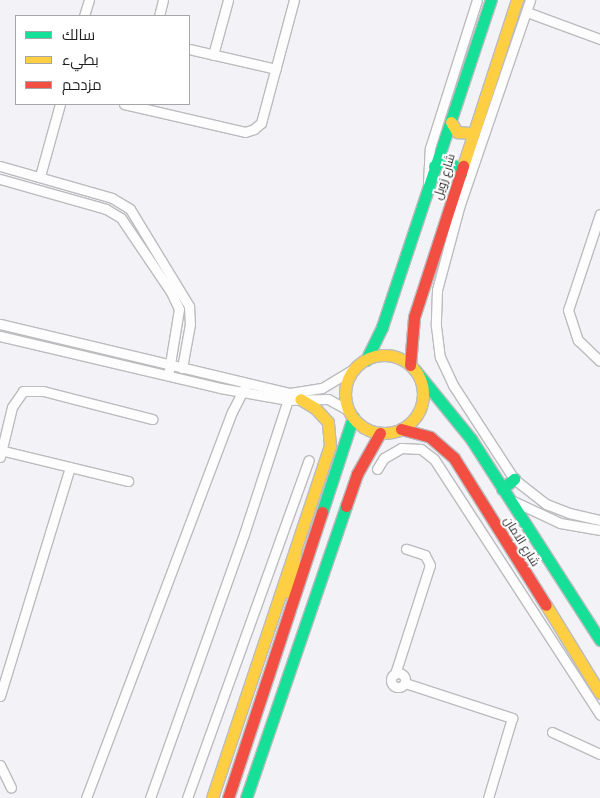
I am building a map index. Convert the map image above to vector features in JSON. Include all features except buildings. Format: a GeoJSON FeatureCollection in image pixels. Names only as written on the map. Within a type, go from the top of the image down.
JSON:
{"type":"FeatureCollection","features":[{"type":"Feature","properties":{"kind":"main road","name":"شارع زويل"},"geometry":{"type":"LineString","coordinates":[[366,360],[382,327],[428,183],[491,0]]}},
{"type":"Feature","properties":{"kind":"main road","name":"شارع زويل"},"geometry":{"type":"LineString","coordinates":[[413,367],[414,317],[517,0]]}},
{"type":"Feature","properties":{"kind":"main road"},"geometry":{"type":"LineString","coordinates":[[450,122],[457,132],[473,133]]}},
{"type":"Feature","properties":{"kind":"main road"},"geometry":{"type":"LineString","coordinates":[[434,166],[441,161],[450,161],[457,166],[461,174]]}},
{"type":"Feature","properties":{"kind":"main road"},"geometry":{"type":"LineString","coordinates":[[228,798],[285,631],[351,413],[346,388],[355,368],[366,360],[378,355],[392,356],[413,367],[422,385],[422,403],[414,418],[401,429],[380,432],[365,428],[351,413]]}},
{"type":"Feature","properties":{"kind":"main road","name":"شارع الامان"},"geometry":{"type":"LineString","coordinates":[[413,367],[460,424],[600,640]]}},
{"type":"Feature","properties":{"kind":"main road"},"geometry":{"type":"LineString","coordinates":[[212,798],[327,458],[331,435],[322,415],[300,399]]}},
{"type":"Feature","properties":{"kind":"main road","name":"شارع الامان"},"geometry":{"type":"LineString","coordinates":[[401,429],[430,438],[454,458],[600,693]]}},
{"type":"Feature","properties":{"kind":"main road"},"geometry":{"type":"LineString","coordinates":[[246,798],[357,474],[380,432]]}},
{"type":"Feature","properties":{"kind":"main road"},"geometry":{"type":"LineString","coordinates":[[502,489],[514,479]]}},
{"type":"Feature","properties":{"kind":"main road"},"geometry":{"type":"LineString","coordinates":[[285,631],[295,553]]}},
{"type":"Feature","properties":{"kind":"street"},"geometry":{"type":"LineString","coordinates":[[84,15],[89,0]]}},
{"type":"Feature","properties":{"kind":"street"},"geometry":{"type":"LineString","coordinates":[[158,15],[163,0]]}},
{"type":"Feature","properties":{"kind":"street"},"geometry":{"type":"LineString","coordinates":[[213,55],[228,0]]}},
{"type":"Feature","properties":{"kind":"street"},"geometry":{"type":"LineString","coordinates":[[134,105],[249,131],[261,123],[294,0]]}},
{"type":"Feature","properties":{"kind":"street"},"geometry":{"type":"LineString","coordinates":[[428,183],[430,148],[476,0]]}},
{"type":"Feature","properties":{"kind":"street"},"geometry":{"type":"LineString","coordinates":[[530,0],[460,204],[437,290],[435,308],[440,357],[491,449],[514,479],[546,504],[569,513],[600,520]]}},
{"type":"Feature","properties":{"kind":"street"},"geometry":{"type":"LineString","coordinates":[[527,12],[600,39]]}},
{"type":"Feature","properties":{"kind":"street"},"geometry":{"type":"LineString","coordinates":[[190,49],[276,69]]}},
{"type":"Feature","properties":{"kind":"street"},"geometry":{"type":"LineString","coordinates":[[40,176],[60,105]]}},
{"type":"Feature","properties":{"kind":"street"},"geometry":{"type":"LineString","coordinates":[[0,166],[40,176],[122,202],[130,209],[158,251],[189,306],[190,324],[182,368]]}},
{"type":"Feature","properties":{"kind":"street"},"geometry":{"type":"LineString","coordinates":[[0,179],[114,213],[148,257],[179,309],[168,375]]}},
{"type":"Feature","properties":{"kind":"street"},"geometry":{"type":"LineString","coordinates":[[600,214],[568,310],[578,340],[600,361]]}},
{"type":"Feature","properties":{"kind":"street"},"geometry":{"type":"LineString","coordinates":[[148,257],[158,251]]}},
{"type":"Feature","properties":{"kind":"street"},"geometry":{"type":"LineString","coordinates":[[0,324],[171,365],[221,384]]}},
{"type":"Feature","properties":{"kind":"street"},"geometry":{"type":"LineString","coordinates":[[0,336],[168,375],[300,399],[328,398],[351,413]]}},
{"type":"Feature","properties":{"kind":"street"},"geometry":{"type":"LineString","coordinates":[[289,396],[322,388],[355,368]]}},
{"type":"Feature","properties":{"kind":"street"},"geometry":{"type":"LineString","coordinates":[[86,798],[232,412],[245,388]]}},
{"type":"Feature","properties":{"kind":"street"},"geometry":{"type":"LineString","coordinates":[[128,481],[1,453],[16,398],[28,390],[43,391],[152,419]]}},
{"type":"Feature","properties":{"kind":"street"},"geometry":{"type":"LineString","coordinates":[[150,798],[289,396]]}},
{"type":"Feature","properties":{"kind":"street"},"geometry":{"type":"LineString","coordinates":[[378,469],[384,458],[401,448],[421,450],[434,458],[600,715]]}},
{"type":"Feature","properties":{"kind":"street"},"geometry":{"type":"LineString","coordinates":[[187,798],[309,460]]}},
{"type":"Feature","properties":{"kind":"street"},"geometry":{"type":"LineString","coordinates":[[0,696],[70,467]]}},
{"type":"Feature","properties":{"kind":"street"},"geometry":{"type":"LineString","coordinates":[[510,500],[560,523],[600,530]]}},
{"type":"Feature","properties":{"kind":"street"},"geometry":{"type":"LineString","coordinates":[[406,549],[425,555],[430,565],[395,674],[392,678],[394,686],[401,687],[405,683],[512,718],[488,798]]}},
{"type":"Feature","properties":{"kind":"street"},"geometry":{"type":"LineString","coordinates":[[552,732],[600,754]]}},
{"type":"Feature","properties":{"kind":"street"},"geometry":{"type":"LineString","coordinates":[[0,765],[11,788]]}},
{"type":"Feature","properties":{"kind":"traffic: fast"},"geometry":{"type":"LineString","coordinates":[[366,360],[382,327],[491,0]]}},
{"type":"Feature","properties":{"kind":"traffic: fast"},"geometry":{"type":"LineString","coordinates":[[434,166],[441,161],[450,161],[461,174]]}},
{"type":"Feature","properties":{"kind":"traffic: fast"},"geometry":{"type":"LineString","coordinates":[[415,370],[471,439],[600,640]]}},
{"type":"Feature","properties":{"kind":"traffic: fast"},"geometry":{"type":"LineString","coordinates":[[322,512],[353,417]]}},
{"type":"Feature","properties":{"kind":"traffic: fast"},"geometry":{"type":"LineString","coordinates":[[502,489],[514,479]]}},
{"type":"Feature","properties":{"kind":"traffic: fast"},"geometry":{"type":"LineString","coordinates":[[246,798],[346,506]]}},
{"type":"Feature","properties":{"kind":"traffic: slow"},"geometry":{"type":"LineString","coordinates":[[463,166],[517,0]]}},
{"type":"Feature","properties":{"kind":"traffic: slow"},"geometry":{"type":"LineString","coordinates":[[451,122],[457,132],[473,133]]}},
{"type":"Feature","properties":{"kind":"traffic: slow"},"geometry":{"type":"LineString","coordinates":[[384,355],[399,358],[416,372],[420,379],[423,394],[420,409],[406,426],[399,430],[384,433],[369,430],[352,416],[348,409],[345,394],[348,379],[362,362],[369,358],[384,355]]}},
{"type":"Feature","properties":{"kind":"traffic: slow"},"geometry":{"type":"LineString","coordinates":[[212,798],[330,446],[328,422],[315,408],[300,399]]}},
{"type":"Feature","properties":{"kind":"traffic: slow"},"geometry":{"type":"LineString","coordinates":[[290,593],[295,553]]}},
{"type":"Feature","properties":{"kind":"traffic: slow"},"geometry":{"type":"LineString","coordinates":[[546,605],[600,693]]}},
{"type":"Feature","properties":{"kind":"traffic: jam"},"geometry":{"type":"LineString","coordinates":[[410,365],[414,317],[463,166]]}},
{"type":"Feature","properties":{"kind":"traffic: jam"},"geometry":{"type":"LineString","coordinates":[[401,429],[430,437],[454,458],[546,605]]}},
{"type":"Feature","properties":{"kind":"traffic: jam"},"geometry":{"type":"LineString","coordinates":[[346,506],[357,474],[380,433]]}},
{"type":"Feature","properties":{"kind":"traffic: jam"},"geometry":{"type":"LineString","coordinates":[[228,798],[322,512]]}}]}
